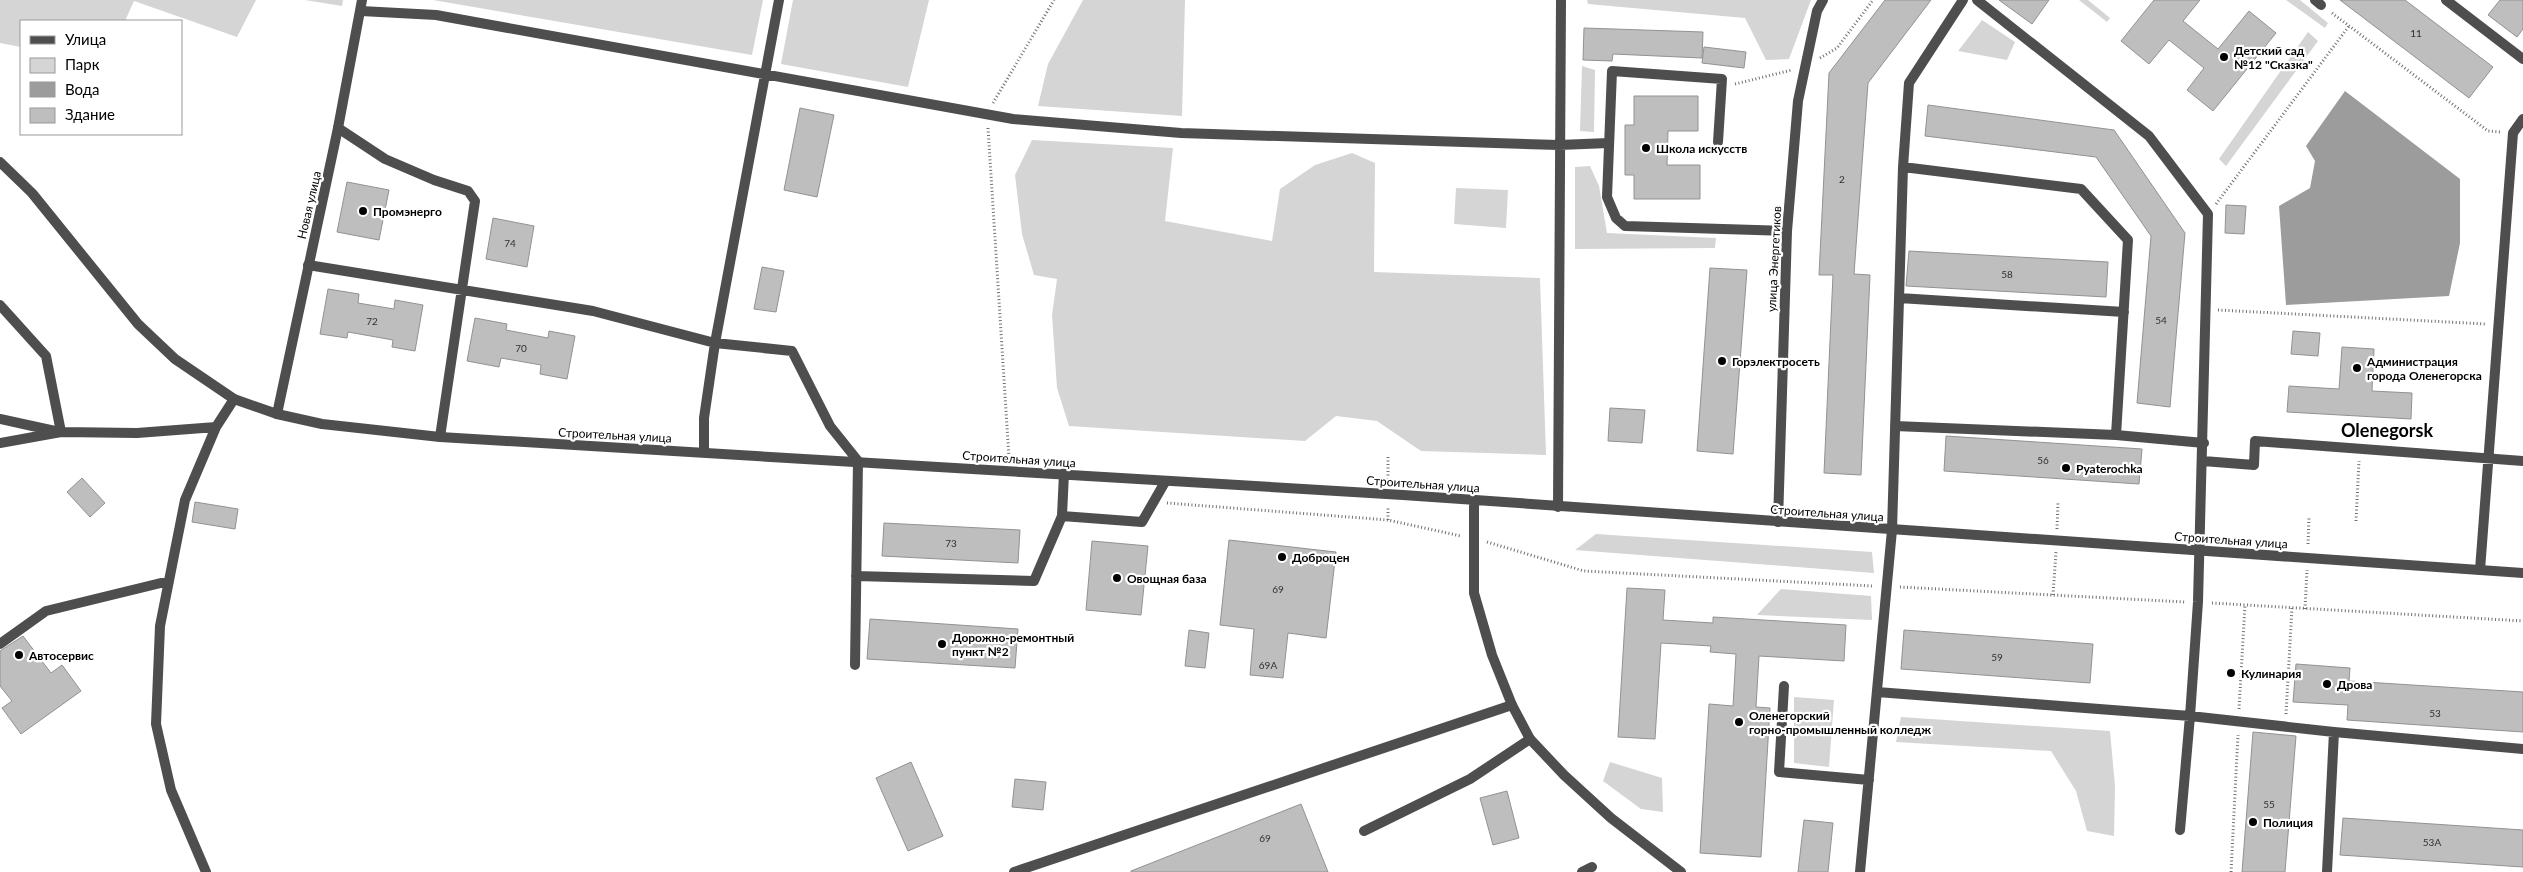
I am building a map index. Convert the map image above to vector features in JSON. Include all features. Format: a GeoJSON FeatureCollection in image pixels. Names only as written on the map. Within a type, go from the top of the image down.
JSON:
{"type":"FeatureCollection","features":[{"type":"Feature","properties":{"kind":"street","name":"Новая улица"},"geometry":{"type":"LineString","coordinates":[[277,414],[338,128],[362,0]]}},
{"type":"Feature","properties":{"kind":"street"},"geometry":{"type":"LineString","coordinates":[[704,452],[704,418],[714,343],[779,0]]}},
{"type":"Feature","properties":{"kind":"street"},"geometry":{"type":"LineString","coordinates":[[1558,507],[1561,0]]}},
{"type":"Feature","properties":{"kind":"street","name":"улица Энергетиков"},"geometry":{"type":"LineString","coordinates":[[1778,522],[1787,231],[1798,101],[1817,11],[1823,0]]}},
{"type":"Feature","properties":{"kind":"street"},"geometry":{"type":"LineString","coordinates":[[1860,872],[1892,530],[1902,167],[1909,83],[1963,0]]}},
{"type":"Feature","properties":{"kind":"street"},"geometry":{"type":"LineString","coordinates":[[1977,0],[2150,136],[2208,214],[2200,551],[2190,716],[2180,830]]}},
{"type":"Feature","properties":{"kind":"street"},"geometry":{"type":"LineString","coordinates":[[2446,0],[2523,59]]}},
{"type":"Feature","properties":{"kind":"street"},"geometry":{"type":"LineString","coordinates":[[361,11],[436,15],[1013,119],[1181,133],[1559,145],[1610,144]]}},
{"type":"Feature","properties":{"kind":"street"},"geometry":{"type":"LineString","coordinates":[[1718,142],[1722,79],[1612,71],[1608,197],[1616,218],[1625,226],[1787,231]]}},
{"type":"Feature","properties":{"kind":"street"},"geometry":{"type":"LineString","coordinates":[[2480,570],[2490,459],[2497,324],[2513,133],[2523,119]]}},
{"type":"Feature","properties":{"kind":"street"},"geometry":{"type":"LineString","coordinates":[[338,128],[386,159],[434,180],[468,190],[475,201],[440,437]]}},
{"type":"Feature","properties":{"kind":"street","name":"Строительная улица"},"geometry":{"type":"LineString","coordinates":[[0,162],[32,193],[138,324],[175,359],[234,399],[277,414],[322,424],[440,437],[1064,473],[1165,482],[1474,500],[2523,573]]}},
{"type":"Feature","properties":{"kind":"street"},"geometry":{"type":"LineString","coordinates":[[1902,167],[2081,189],[2128,240],[2116,434]]}},
{"type":"Feature","properties":{"kind":"street"},"geometry":{"type":"LineString","coordinates":[[308,265],[593,311],[714,343],[792,351],[830,426],[858,461],[855,665]]}},
{"type":"Feature","properties":{"kind":"street"},"geometry":{"type":"LineString","coordinates":[[1899,298],[2124,312]]}},
{"type":"Feature","properties":{"kind":"street"},"geometry":{"type":"LineString","coordinates":[[0,305],[46,356],[61,432]]}},
{"type":"Feature","properties":{"kind":"street"},"geometry":{"type":"LineString","coordinates":[[206,872],[171,790],[156,724],[160,626],[185,500],[216,427],[234,399]]}},
{"type":"Feature","properties":{"kind":"street"},"geometry":{"type":"LineString","coordinates":[[0,419],[61,432]]}},
{"type":"Feature","properties":{"kind":"street"},"geometry":{"type":"LineString","coordinates":[[1895,426],[2116,434],[2204,443]]}},
{"type":"Feature","properties":{"kind":"street"},"geometry":{"type":"LineString","coordinates":[[0,443],[61,432],[137,433],[216,427]]}},
{"type":"Feature","properties":{"kind":"street"},"geometry":{"type":"LineString","coordinates":[[2203,461],[2254,465],[2255,441],[2523,461]]}},
{"type":"Feature","properties":{"kind":"street"},"geometry":{"type":"LineString","coordinates":[[856,576],[1034,581],[1062,516],[1064,473]]}},
{"type":"Feature","properties":{"kind":"street"},"geometry":{"type":"LineString","coordinates":[[1062,516],[1142,522],[1165,482]]}},
{"type":"Feature","properties":{"kind":"street"},"geometry":{"type":"LineString","coordinates":[[1474,500],[1474,592],[1492,655],[1512,705],[1530,739],[1564,775],[1604,812],[1681,872]]}},
{"type":"Feature","properties":{"kind":"street"},"geometry":{"type":"LineString","coordinates":[[0,644],[46,611],[169,580]]}},
{"type":"Feature","properties":{"kind":"street"},"geometry":{"type":"LineString","coordinates":[[1784,686],[1779,772],[1869,780]]}},
{"type":"Feature","properties":{"kind":"street"},"geometry":{"type":"LineString","coordinates":[[1877,692],[2190,716],[2334,732],[2523,749]]}},
{"type":"Feature","properties":{"kind":"street"},"geometry":{"type":"LineString","coordinates":[[1014,872],[1512,705]]}},
{"type":"Feature","properties":{"kind":"street"},"geometry":{"type":"LineString","coordinates":[[2327,872],[2334,732]]}},
{"type":"Feature","properties":{"kind":"street"},"geometry":{"type":"LineString","coordinates":[[1364,831],[1470,779],[1530,739]]}},
{"type":"Feature","properties":{"kind":"street"},"geometry":{"type":"LineString","coordinates":[[1582,872],[1592,867]]}},
{"type":"Feature","properties":{"kind":"path"},"geometry":{"type":"LineString","coordinates":[[1009,470],[987,115],[1054,0]]}},
{"type":"Feature","properties":{"kind":"path"},"geometry":{"type":"LineString","coordinates":[[2318,2],[2488,131],[2513,133]]}},
{"type":"Feature","properties":{"kind":"path"},"geometry":{"type":"LineString","coordinates":[[2208,214],[2349,26]]}},
{"type":"Feature","properties":{"kind":"path"},"geometry":{"type":"LineString","coordinates":[[2206,310],[2497,324]]}},
{"type":"Feature","properties":{"kind":"path"},"geometry":{"type":"LineString","coordinates":[[2356,521],[2359,449]]}},
{"type":"Feature","properties":{"kind":"path"},"geometry":{"type":"LineString","coordinates":[[1154,502],[1388,520],[1474,538],[1584,570],[1888,586]]}},
{"type":"Feature","properties":{"kind":"path"},"geometry":{"type":"LineString","coordinates":[[2231,872],[2245,605]]}},
{"type":"Feature","properties":{"kind":"path"},"geometry":{"type":"LineString","coordinates":[[2285,727],[2292,608]]}},
{"type":"Feature","properties":{"kind":"green space"},"geometry":{"type":"Polygon","coordinates":[[[0,0],[256,0],[237,37],[134,1],[125,20],[20,20],[20,47],[0,43],[0,0]]]}},
{"type":"Feature","properties":{"kind":"green space"},"geometry":{"type":"Polygon","coordinates":[[[305,0],[343,0],[342,6],[305,0]]]}},
{"type":"Feature","properties":{"kind":"green space"},"geometry":{"type":"Polygon","coordinates":[[[433,0],[763,0],[752,55],[433,0]]]}},
{"type":"Feature","properties":{"kind":"green space"},"geometry":{"type":"Polygon","coordinates":[[[793,0],[929,0],[908,87],[781,64],[793,0]]]}},
{"type":"Feature","properties":{"kind":"green space"},"geometry":{"type":"Polygon","coordinates":[[[1083,0],[1185,0],[1182,116],[1038,106],[1048,64],[1083,0]]]}},
{"type":"Feature","properties":{"kind":"green space"},"geometry":{"type":"Polygon","coordinates":[[[1587,0],[1811,0],[1789,59],[1766,60],[1745,18],[1588,4],[1587,0]]]}},
{"type":"Feature","properties":{"kind":"green space"},"geometry":{"type":"Polygon","coordinates":[[[2079,0],[2088,0],[2110,18],[2107,22],[2079,0]]]}},
{"type":"Feature","properties":{"kind":"green space"},"geometry":{"type":"Polygon","coordinates":[[[2286,0],[2300,0],[2328,23],[2325,28],[2286,0]]]}},
{"type":"Feature","properties":{"kind":"green space"},"geometry":{"type":"Polygon","coordinates":[[[1982,20],[2015,42],[2007,60],[1958,51],[1982,20]]]}},
{"type":"Feature","properties":{"kind":"green space"},"geometry":{"type":"Polygon","coordinates":[[[2308,32],[2318,41],[2226,166],[2219,159],[2308,32]]]}},
{"type":"Feature","properties":{"kind":"green space"},"geometry":{"type":"Polygon","coordinates":[[[1582,66],[1595,70],[1594,132],[1580,131],[1582,66]]]}},
{"type":"Feature","properties":{"kind":"green space"},"geometry":{"type":"Polygon","coordinates":[[[1032,140],[1173,148],[1165,221],[1272,241],[1280,189],[1315,165],[1352,153],[1375,163],[1374,272],[1540,278],[1546,455],[1421,451],[1377,421],[1336,416],[1305,441],[1069,426],[1057,388],[1052,315],[1057,279],[1034,275],[1022,234],[1015,175],[1032,140]]]}},
{"type":"Feature","properties":{"kind":"green space"},"geometry":{"type":"Polygon","coordinates":[[[1590,166],[1599,186],[1607,233],[1716,238],[1715,248],[1575,249],[1575,167],[1590,166]]]}},
{"type":"Feature","properties":{"kind":"green space"},"geometry":{"type":"Polygon","coordinates":[[[1456,188],[1508,190],[1506,228],[1454,224],[1456,188]]]}},
{"type":"Feature","properties":{"kind":"green space"},"geometry":{"type":"Polygon","coordinates":[[[1596,534],[1872,552],[1874,573],[1575,550],[1596,534]]]}},
{"type":"Feature","properties":{"kind":"green space"},"geometry":{"type":"Polygon","coordinates":[[[1781,589],[1871,596],[1872,620],[1757,615],[1781,589]]]}},
{"type":"Feature","properties":{"kind":"green space"},"geometry":{"type":"Polygon","coordinates":[[[1794,697],[1834,700],[1829,767],[1794,763],[1794,697]]]}},
{"type":"Feature","properties":{"kind":"green space"},"geometry":{"type":"Polygon","coordinates":[[[1901,717],[2110,731],[2115,786],[2114,836],[2087,831],[2076,791],[2051,751],[1896,742],[1901,717]]]}},
{"type":"Feature","properties":{"kind":"green space"},"geometry":{"type":"Polygon","coordinates":[[[1610,762],[1662,778],[1663,812],[1641,809],[1603,781],[1610,762]]]}},
{"type":"Feature","properties":{"kind":"water"},"geometry":{"type":"Polygon","coordinates":[[[2345,91],[2460,179],[2460,243],[2449,296],[2286,305],[2279,206],[2310,188],[2315,161],[2306,146],[2345,91]]]}},
{"type":"Feature","properties":{"kind":"building"},"geometry":{"type":"Polygon","coordinates":[[[1885,0],[1931,0],[1868,83],[1854,274],[1870,275],[1861,475],[1824,473],[1833,275],[1819,275],[1829,73],[1885,0]]]}},
{"type":"Feature","properties":{"kind":"building"},"geometry":{"type":"Polygon","coordinates":[[[1999,0],[2049,0],[2032,24],[1999,0]]]}},
{"type":"Feature","properties":{"kind":"building","name":"Детский сад №12 \"Сказка\""},"geometry":{"type":"Polygon","coordinates":[[[2154,0],[2200,0],[2183,21],[2218,49],[2249,11],[2276,33],[2213,111],[2187,90],[2204,68],[2169,40],[2149,64],[2121,41],[2154,0]]]}},
{"type":"Feature","properties":{"kind":"building"},"geometry":{"type":"Polygon","coordinates":[[[2340,0],[2405,0],[2493,67],[2469,98],[2340,0]]]}},
{"type":"Feature","properties":{"kind":"building"},"geometry":{"type":"Polygon","coordinates":[[[2500,0],[2523,0],[2523,29],[2517,37],[2488,15],[2500,0]]]}},
{"type":"Feature","properties":{"kind":"building"},"geometry":{"type":"Polygon","coordinates":[[[1584,28],[1703,32],[1702,58],[1613,54],[1612,61],[1583,60],[1584,28]]]}},
{"type":"Feature","properties":{"kind":"building"},"geometry":{"type":"Polygon","coordinates":[[[1704,47],[1746,52],[1744,68],[1702,63],[1704,47]]]}},
{"type":"Feature","properties":{"kind":"building","name":"Школа искусств"},"geometry":{"type":"Polygon","coordinates":[[[1634,96],[1698,96],[1698,131],[1668,131],[1667,165],[1700,165],[1700,199],[1634,199],[1634,175],[1625,175],[1625,125],[1634,125],[1634,96]]]}},
{"type":"Feature","properties":{"kind":"building"},"geometry":{"type":"Polygon","coordinates":[[[1928,105],[2114,130],[2185,233],[2170,407],[2137,403],[2151,236],[2096,157],[1925,136],[1928,105]]]}},
{"type":"Feature","properties":{"kind":"building"},"geometry":{"type":"Polygon","coordinates":[[[800,108],[834,115],[817,197],[784,190],[800,108]]]}},
{"type":"Feature","properties":{"kind":"building","name":"Промэнерго"},"geometry":{"type":"Polygon","coordinates":[[[347,182],[389,190],[379,240],[337,232],[347,182]]]}},
{"type":"Feature","properties":{"kind":"building"},"geometry":{"type":"Polygon","coordinates":[[[2226,205],[2246,206],[2244,234],[2225,233],[2226,205]]]}},
{"type":"Feature","properties":{"kind":"building"},"geometry":{"type":"Polygon","coordinates":[[[493,218],[534,226],[527,267],[486,259],[493,218]]]}},
{"type":"Feature","properties":{"kind":"building"},"geometry":{"type":"Polygon","coordinates":[[[1909,251],[2108,262],[2106,297],[1906,286],[1909,251]]]}},
{"type":"Feature","properties":{"kind":"building"},"geometry":{"type":"Polygon","coordinates":[[[762,267],[784,271],[776,312],[754,309],[762,267]]]}},
{"type":"Feature","properties":{"kind":"building","name":"Горэлектросеть"},"geometry":{"type":"Polygon","coordinates":[[[1710,268],[1747,270],[1733,454],[1697,451],[1710,268]]]}},
{"type":"Feature","properties":{"kind":"building"},"geometry":{"type":"Polygon","coordinates":[[[328,289],[359,294],[358,303],[394,309],[395,300],[423,305],[415,351],[392,347],[393,340],[348,332],[347,338],[320,334],[328,289]]]}},
{"type":"Feature","properties":{"kind":"building"},"geometry":{"type":"Polygon","coordinates":[[[475,318],[507,324],[506,330],[548,338],[549,331],[575,336],[567,379],[540,374],[541,365],[501,358],[499,367],[467,361],[475,318]]]}},
{"type":"Feature","properties":{"kind":"building"},"geometry":{"type":"Polygon","coordinates":[[[2293,331],[2320,333],[2318,356],[2291,354],[2293,331]]]}},
{"type":"Feature","properties":{"kind":"building","name":"Администрация города Оленегорска"},"geometry":{"type":"Polygon","coordinates":[[[2342,347],[2374,349],[2372,391],[2412,393],[2411,419],[2287,412],[2289,386],[2339,389],[2342,347]]]}},
{"type":"Feature","properties":{"kind":"building"},"geometry":{"type":"Polygon","coordinates":[[[1610,408],[1645,410],[1642,443],[1608,441],[1610,408]]]}},
{"type":"Feature","properties":{"kind":"building"},"geometry":{"type":"Polygon","coordinates":[[[1946,436],[2142,449],[2139,484],[1944,471],[1946,436]]]}},
{"type":"Feature","properties":{"kind":"building"},"geometry":{"type":"Polygon","coordinates":[[[82,478],[105,503],[90,517],[67,492],[82,478]]]}},
{"type":"Feature","properties":{"kind":"building"},"geometry":{"type":"Polygon","coordinates":[[[195,502],[238,509],[235,529],[192,522],[195,502]]]}},
{"type":"Feature","properties":{"kind":"building"},"geometry":{"type":"Polygon","coordinates":[[[884,523],[1020,530],[1018,563],[882,556],[884,523]]]}},
{"type":"Feature","properties":{"kind":"building"},"geometry":{"type":"Polygon","coordinates":[[[1229,540],[1336,552],[1326,638],[1288,633],[1283,678],[1250,675],[1254,629],[1220,625],[1229,540]]]}},
{"type":"Feature","properties":{"kind":"building","name":"Овощная база"},"geometry":{"type":"Polygon","coordinates":[[[1092,541],[1148,546],[1141,615],[1086,610],[1092,541]]]}},
{"type":"Feature","properties":{"kind":"building","name":"Оленегорский горно-промышленный колледж"},"geometry":{"type":"Polygon","coordinates":[[[1627,588],[1665,590],[1663,620],[1713,623],[1713,617],[1846,625],[1844,661],[1759,656],[1756,707],[1770,708],[1761,857],[1700,853],[1709,704],[1733,706],[1736,654],[1710,652],[1711,646],[1661,643],[1655,739],[1618,737],[1627,588]]]}},
{"type":"Feature","properties":{"kind":"building","name":"Дорожно-ремонтный пункт №2"},"geometry":{"type":"Polygon","coordinates":[[[870,619],[1018,629],[1015,668],[867,659],[870,619]]]}},
{"type":"Feature","properties":{"kind":"building"},"geometry":{"type":"Polygon","coordinates":[[[1189,630],[1209,633],[1205,668],[1185,666],[1189,630]]]}},
{"type":"Feature","properties":{"kind":"building"},"geometry":{"type":"Polygon","coordinates":[[[1904,630],[2093,644],[2090,683],[1901,669],[1904,630]]]}},
{"type":"Feature","properties":{"kind":"building"},"geometry":{"type":"Polygon","coordinates":[[[23,636],[51,673],[62,665],[81,691],[21,734],[2,708],[12,701],[0,686],[0,651],[23,636]]]}},
{"type":"Feature","properties":{"kind":"building"},"geometry":{"type":"Polygon","coordinates":[[[2296,664],[2350,668],[2349,681],[2523,692],[2523,732],[2347,720],[2348,705],[2293,702],[2296,664]]]}},
{"type":"Feature","properties":{"kind":"building"},"geometry":{"type":"Polygon","coordinates":[[[2253,732],[2296,736],[2285,872],[2242,872],[2253,732]]]}},
{"type":"Feature","properties":{"kind":"building"},"geometry":{"type":"Polygon","coordinates":[[[911,762],[943,836],[908,851],[876,778],[911,762]]]}},
{"type":"Feature","properties":{"kind":"building"},"geometry":{"type":"Polygon","coordinates":[[[1015,779],[1046,782],[1043,810],[1012,807],[1015,779]]]}},
{"type":"Feature","properties":{"kind":"building"},"geometry":{"type":"Polygon","coordinates":[[[1507,791],[1519,838],[1493,845],[1480,798],[1507,791]]]}},
{"type":"Feature","properties":{"kind":"building"},"geometry":{"type":"Polygon","coordinates":[[[1301,804],[1328,872],[1131,872],[1131,871],[1301,804]]]}},
{"type":"Feature","properties":{"kind":"building"},"geometry":{"type":"Polygon","coordinates":[[[2343,818],[2523,830],[2523,867],[2340,855],[2343,818]]]}},
{"type":"Feature","properties":{"kind":"building"},"geometry":{"type":"Polygon","coordinates":[[[1804,820],[1833,823],[1828,872],[1798,872],[1804,820]]]}},
{"type":"Feature","properties":{"kind":"place","name":"Детский сад №12 \"Сказка\""},"geometry":{"type":"Point","coordinates":[2224,57]}},
{"type":"Feature","properties":{"kind":"place","name":"Школа искусств"},"geometry":{"type":"Point","coordinates":[1646,148]}},
{"type":"Feature","properties":{"kind":"place","name":"Промэнерго"},"geometry":{"type":"Point","coordinates":[363,211]}},
{"type":"Feature","properties":{"kind":"place","name":"Горэлектросеть"},"geometry":{"type":"Point","coordinates":[1722,361]}},
{"type":"Feature","properties":{"kind":"place","name":"Администрация города Оленегорска"},"geometry":{"type":"Point","coordinates":[2357,368]}},
{"type":"Feature","properties":{"kind":"place","name":"Pyaterochka"},"geometry":{"type":"Point","coordinates":[2066,468]}},
{"type":"Feature","properties":{"kind":"place","name":"Доброцен"},"geometry":{"type":"Point","coordinates":[1282,557]}},
{"type":"Feature","properties":{"kind":"place","name":"Овощная база"},"geometry":{"type":"Point","coordinates":[1117,578]}},
{"type":"Feature","properties":{"kind":"place","name":"Дорожно-ремонтный пункт №2"},"geometry":{"type":"Point","coordinates":[942,644]}},
{"type":"Feature","properties":{"kind":"place","name":"Автосервис"},"geometry":{"type":"Point","coordinates":[19,655]}},
{"type":"Feature","properties":{"kind":"place","name":"Кулинария"},"geometry":{"type":"Point","coordinates":[2231,673]}},
{"type":"Feature","properties":{"kind":"place","name":"Дрова"},"geometry":{"type":"Point","coordinates":[2327,684]}},
{"type":"Feature","properties":{"kind":"place","name":"Оленегорский горно-промышленный колледж"},"geometry":{"type":"Point","coordinates":[1739,722]}},
{"type":"Feature","properties":{"kind":"place","name":"Полиция"},"geometry":{"type":"Point","coordinates":[2253,822]}},
{"type":"Feature","properties":{"kind":"district","name":"Olenegorsk"},"geometry":{"type":"Point","coordinates":[2387,430]}}]}
